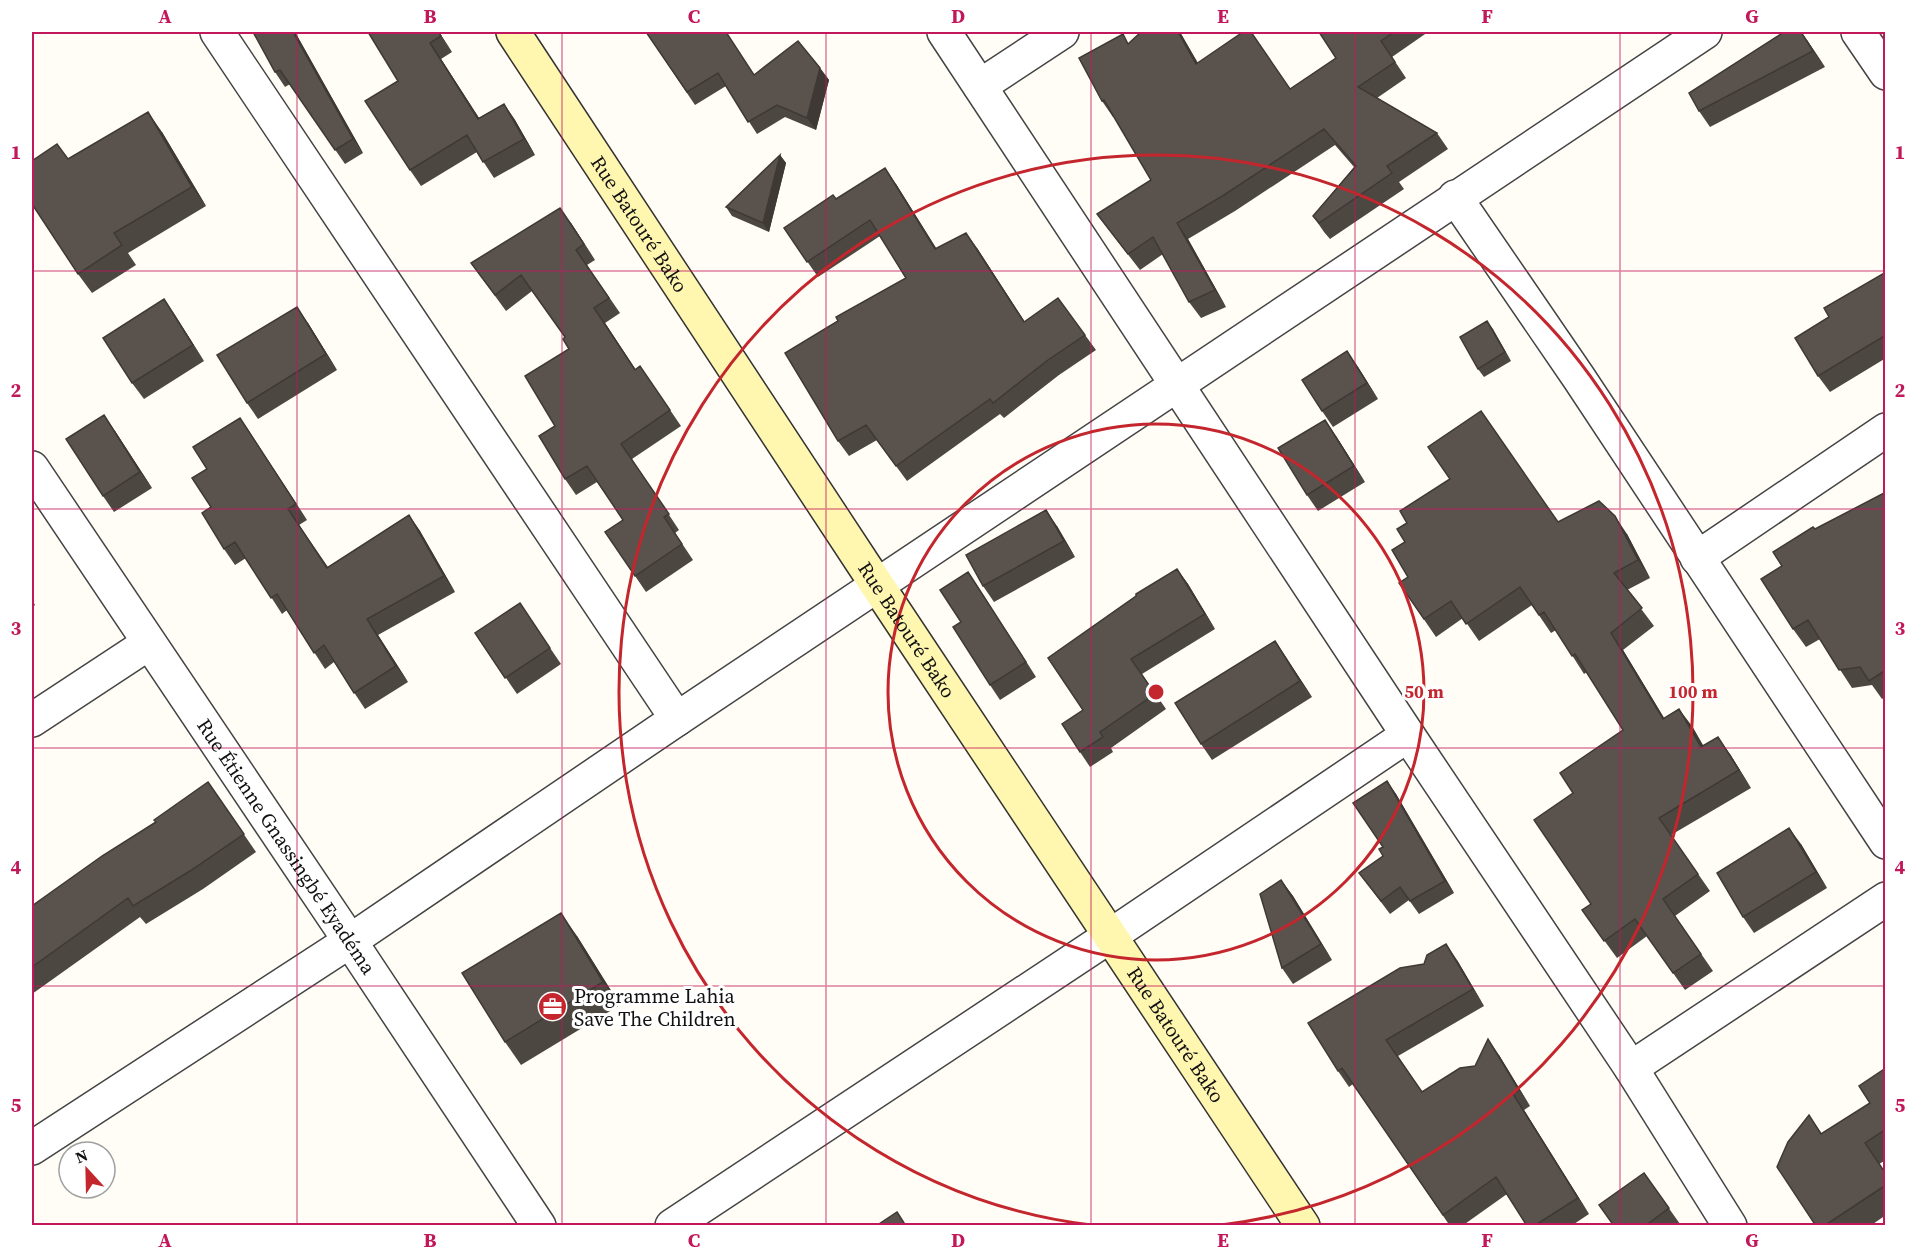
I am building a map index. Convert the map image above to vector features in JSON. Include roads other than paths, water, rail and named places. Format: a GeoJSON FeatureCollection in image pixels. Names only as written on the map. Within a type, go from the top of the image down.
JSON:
{"type":"FeatureCollection","features":[{"type":"Feature","properties":{"kind":"main road","name":"Rue Batouré Bako"},"geometry":{"type":"LineString","coordinates":[[513,32],[1303,1226]]}},
{"type":"Feature","properties":{"kind":"street"},"geometry":{"type":"LineString","coordinates":[[217,32],[677,718]]}},
{"type":"Feature","properties":{"kind":"street"},"geometry":{"type":"LineString","coordinates":[[944,32],[1408,735],[1631,1068],[1730,1226]]}},
{"type":"Feature","properties":{"kind":"street"},"geometry":{"type":"LineString","coordinates":[[980,86],[1062,32]]}},
{"type":"Feature","properties":{"kind":"street"},"geometry":{"type":"LineString","coordinates":[[32,1148],[350,941],[677,718],[1705,32]]}},
{"type":"Feature","properties":{"kind":"street"},"geometry":{"type":"LineString","coordinates":[[1858,32],[1886,73]]}},
{"type":"Feature","properties":{"kind":"street"},"geometry":{"type":"LineString","coordinates":[[1455,197],[1579,378],[1886,842]]}},
{"type":"Feature","properties":{"kind":"street"},"geometry":{"type":"LineString","coordinates":[[1697,558],[1886,430]]}},
{"type":"Feature","properties":{"kind":"street","name":"Rue Étienne Gnassingbé Eyadéma"},"geometry":{"type":"LineString","coordinates":[[32,468],[350,941],[538,1226]]}},
{"type":"Feature","properties":{"kind":"street"},"geometry":{"type":"LineString","coordinates":[[32,720],[149,642]]}},
{"type":"Feature","properties":{"kind":"street"},"geometry":{"type":"LineString","coordinates":[[672,1226],[1110,936],[1408,735]]}},
{"type":"Feature","properties":{"kind":"street"},"geometry":{"type":"LineString","coordinates":[[1631,1068],[1886,899]]}},
{"type":"Feature","properties":{"kind":"place","name":"Programme Lahia Save The Children"},"geometry":{"type":"Point","coordinates":[553,1007]}}]}
